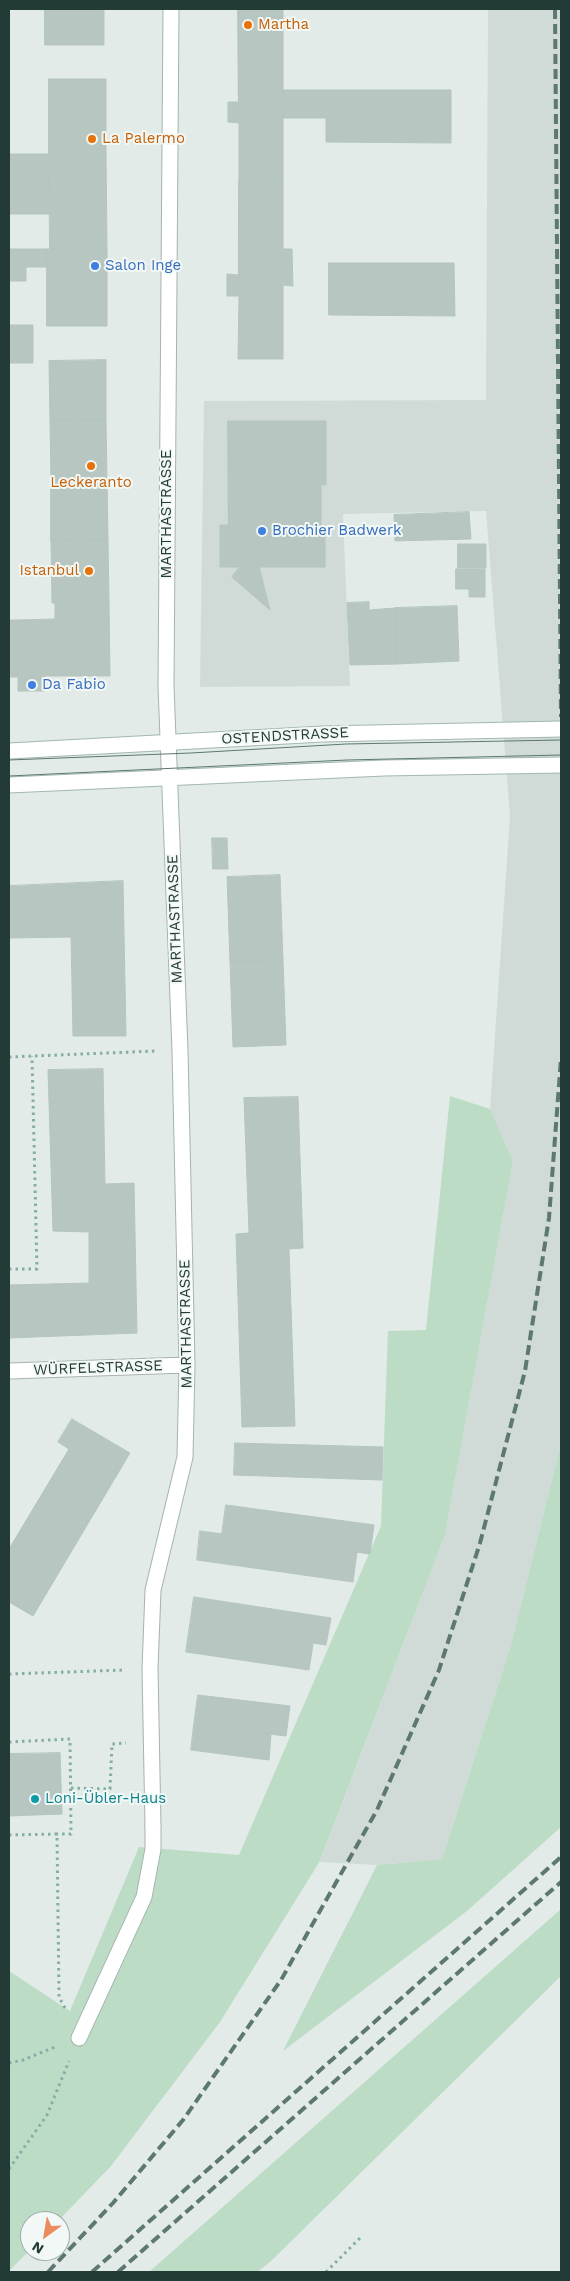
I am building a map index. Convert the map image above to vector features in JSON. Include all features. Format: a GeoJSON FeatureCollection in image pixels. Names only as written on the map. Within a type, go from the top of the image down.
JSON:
{"type":"FeatureCollection","features":[{"type":"Feature","properties":{"kind":"street","name":"MARTHASTRASSE"},"geometry":{"type":"LineString","coordinates":[[78,2038],[144,1897],[153,1849],[150,1669],[153,1590],[185,1457],[187,1365],[180,1051],[166,667],[171,9]]}},
{"type":"Feature","properties":{"kind":"street","name":"OSTENDSTRASSE"},"geometry":{"type":"LineString","coordinates":[[9,751],[323,734],[561,730]]}},
{"type":"Feature","properties":{"kind":"street"},"geometry":{"type":"LineString","coordinates":[[9,785],[170,777],[561,765]]}},
{"type":"Feature","properties":{"kind":"street","name":"WÜRFELSTRASSE"},"geometry":{"type":"LineString","coordinates":[[9,1371],[187,1365]]}},
{"type":"Feature","properties":{"kind":"path"},"geometry":{"type":"LineString","coordinates":[[9,1057],[180,1051]]}},
{"type":"Feature","properties":{"kind":"path"},"geometry":{"type":"LineString","coordinates":[[9,1269],[38,1268],[32,1056]]}},
{"type":"Feature","properties":{"kind":"path"},"geometry":{"type":"LineString","coordinates":[[9,1674],[150,1669]]}},
{"type":"Feature","properties":{"kind":"path"},"geometry":{"type":"LineString","coordinates":[[9,1742],[70,1739],[71,1788],[71,1834],[9,1835]]}},
{"type":"Feature","properties":{"kind":"path"},"geometry":{"type":"LineString","coordinates":[[71,1788],[110,1789],[112,1744]]}},
{"type":"Feature","properties":{"kind":"path"},"geometry":{"type":"LineString","coordinates":[[9,2169],[47,2115],[78,2038],[60,1997],[57,1834]]}},
{"type":"Feature","properties":{"kind":"path"},"geometry":{"type":"LineString","coordinates":[[9,2063],[23,2060],[78,2038]]}},
{"type":"Feature","properties":{"kind":"path"},"geometry":{"type":"LineString","coordinates":[[326,2272],[360,2238]]}},
{"type":"Feature","properties":{"kind":"shaded area"},"geometry":{"type":"Polygon","coordinates":[[[488,9],[561,9],[561,1443],[511,1645],[442,1859],[377,1865],[320,1862],[445,1535],[513,1161],[490,1109],[510,816],[486,511],[343,514],[350,686],[200,687],[204,401],[486,400],[488,9]]]}},
{"type":"Feature","properties":{"kind":"green space"},"geometry":{"type":"Polygon","coordinates":[[[450,1096],[490,1109],[513,1161],[445,1535],[320,1861],[220,2022],[111,2166],[68,2211],[20,2211],[20,2260],[9,2271],[9,1971],[70,2011],[139,1847],[239,1855],[381,1526],[388,1331],[426,1330],[450,1096]]]}},
{"type":"Feature","properties":{"kind":"green space"},"geometry":{"type":"Polygon","coordinates":[[[561,1443],[561,1827],[467,1911],[283,2051],[377,1865],[442,1859],[511,1645],[561,1443]]]}},
{"type":"Feature","properties":{"kind":"green space"},"geometry":{"type":"Polygon","coordinates":[[[561,1909],[561,1976],[270,2262],[257,2272],[149,2272],[561,1909]]]}},
{"type":"Feature","properties":{"kind":"building"},"geometry":{"type":"Polygon","coordinates":[[[45,9],[104,9],[104,45],[45,45],[45,9]]]}},
{"type":"Feature","properties":{"kind":"building"},"geometry":{"type":"Polygon","coordinates":[[[238,9],[283,9],[283,180],[239,180],[239,123],[228,122],[228,102],[238,102],[238,9]]]}},
{"type":"Feature","properties":{"kind":"building"},"geometry":{"type":"Polygon","coordinates":[[[49,79],[106,79],[106,154],[49,154],[49,79]]]}},
{"type":"Feature","properties":{"kind":"building"},"geometry":{"type":"Polygon","coordinates":[[[283,90],[451,90],[451,143],[326,142],[326,118],[283,118],[283,90]]]}},
{"type":"Feature","properties":{"kind":"building"},"geometry":{"type":"Polygon","coordinates":[[[9,154],[49,154],[50,214],[9,214],[9,154]]]}},
{"type":"Feature","properties":{"kind":"building"},"geometry":{"type":"Polygon","coordinates":[[[49,154],[106,154],[107,249],[50,249],[49,154]]]}},
{"type":"Feature","properties":{"kind":"building"},"geometry":{"type":"Polygon","coordinates":[[[239,180],[283,180],[283,249],[292,249],[293,286],[283,285],[283,359],[238,359],[239,296],[227,296],[227,274],[238,275],[239,180]]]}},
{"type":"Feature","properties":{"kind":"building"},"geometry":{"type":"Polygon","coordinates":[[[9,249],[47,249],[47,267],[26,267],[26,281],[9,281],[9,249]]]}},
{"type":"Feature","properties":{"kind":"building"},"geometry":{"type":"Polygon","coordinates":[[[47,249],[107,249],[107,326],[47,326],[47,249]]]}},
{"type":"Feature","properties":{"kind":"building"},"geometry":{"type":"Polygon","coordinates":[[[329,263],[454,263],[455,316],[329,315],[329,263]]]}},
{"type":"Feature","properties":{"kind":"building"},"geometry":{"type":"Polygon","coordinates":[[[9,325],[33,325],[33,344],[9,344],[9,325]]]}},
{"type":"Feature","properties":{"kind":"building"},"geometry":{"type":"Polygon","coordinates":[[[9,344],[33,344],[33,363],[9,363],[9,344]]]}},
{"type":"Feature","properties":{"kind":"building"},"geometry":{"type":"Polygon","coordinates":[[[106,360],[106,420],[50,421],[49,361],[106,360]]]}},
{"type":"Feature","properties":{"kind":"building"},"geometry":{"type":"Polygon","coordinates":[[[106,420],[107,481],[51,481],[50,421],[106,420]]]}},
{"type":"Feature","properties":{"kind":"building"},"geometry":{"type":"Polygon","coordinates":[[[228,421],[326,421],[326,485],[321,485],[321,531],[325,531],[325,567],[220,567],[220,525],[228,525],[228,421]]]}},
{"type":"Feature","properties":{"kind":"building"},"geometry":{"type":"Polygon","coordinates":[[[51,481],[107,481],[108,540],[51,541],[51,481]]]}},
{"type":"Feature","properties":{"kind":"building"},"geometry":{"type":"Polygon","coordinates":[[[469,512],[471,539],[395,541],[394,515],[469,512]]]}},
{"type":"Feature","properties":{"kind":"building"},"geometry":{"type":"Polygon","coordinates":[[[108,540],[109,602],[52,603],[51,541],[108,540]]]}},
{"type":"Feature","properties":{"kind":"building"},"geometry":{"type":"Polygon","coordinates":[[[458,544],[486,544],[486,568],[458,568],[458,544]]]}},
{"type":"Feature","properties":{"kind":"building"},"geometry":{"type":"Polygon","coordinates":[[[240,567],[259,567],[270,610],[232,577],[240,567]]]}},
{"type":"Feature","properties":{"kind":"building"},"geometry":{"type":"Polygon","coordinates":[[[456,569],[485,569],[485,597],[469,597],[469,589],[456,589],[456,569]]]}},
{"type":"Feature","properties":{"kind":"building"},"geometry":{"type":"Polygon","coordinates":[[[109,602],[110,676],[45,676],[45,691],[18,691],[18,620],[55,619],[55,603],[109,602]]]}},
{"type":"Feature","properties":{"kind":"building"},"geometry":{"type":"Polygon","coordinates":[[[369,602],[369,610],[395,608],[397,664],[350,665],[347,603],[369,602]]]}},
{"type":"Feature","properties":{"kind":"building"},"geometry":{"type":"Polygon","coordinates":[[[457,606],[459,661],[397,664],[395,608],[457,606]]]}},
{"type":"Feature","properties":{"kind":"building"},"geometry":{"type":"Polygon","coordinates":[[[9,620],[18,620],[18,677],[9,677],[9,620]]]}},
{"type":"Feature","properties":{"kind":"building"},"geometry":{"type":"Polygon","coordinates":[[[212,838],[227,838],[228,869],[213,869],[212,838]]]}},
{"type":"Feature","properties":{"kind":"building"},"geometry":{"type":"Polygon","coordinates":[[[280,875],[283,960],[230,962],[227,877],[280,875]]]}},
{"type":"Feature","properties":{"kind":"building"},"geometry":{"type":"Polygon","coordinates":[[[123,881],[126,1036],[73,1036],[71,937],[9,938],[9,886],[123,881]]]}},
{"type":"Feature","properties":{"kind":"building"},"geometry":{"type":"Polygon","coordinates":[[[283,960],[286,1045],[233,1047],[230,962],[283,960]]]}},
{"type":"Feature","properties":{"kind":"building"},"geometry":{"type":"Polygon","coordinates":[[[103,1069],[105,1184],[134,1183],[137,1333],[9,1338],[9,1285],[89,1283],[89,1232],[53,1231],[48,1070],[103,1069]]]}},
{"type":"Feature","properties":{"kind":"building"},"geometry":{"type":"Polygon","coordinates":[[[298,1097],[303,1248],[289,1249],[295,1426],[242,1427],[236,1234],[249,1233],[244,1098],[298,1097]]]}},
{"type":"Feature","properties":{"kind":"building"},"geometry":{"type":"Polygon","coordinates":[[[72,1419],[130,1453],[33,1616],[9,1602],[9,1549],[69,1449],[58,1442],[72,1419]]]}},
{"type":"Feature","properties":{"kind":"building"},"geometry":{"type":"Polygon","coordinates":[[[235,1443],[383,1447],[382,1480],[234,1475],[235,1443]]]}},
{"type":"Feature","properties":{"kind":"building"},"geometry":{"type":"Polygon","coordinates":[[[226,1505],[374,1525],[370,1554],[222,1534],[226,1505]]]}},
{"type":"Feature","properties":{"kind":"building"},"geometry":{"type":"Polygon","coordinates":[[[200,1531],[357,1552],[353,1582],[197,1560],[200,1531]]]}},
{"type":"Feature","properties":{"kind":"building"},"geometry":{"type":"Polygon","coordinates":[[[194,1597],[331,1618],[326,1645],[190,1625],[194,1597]]]}},
{"type":"Feature","properties":{"kind":"building"},"geometry":{"type":"Polygon","coordinates":[[[190,1625],[313,1644],[309,1670],[186,1652],[190,1625]]]}},
{"type":"Feature","properties":{"kind":"building"},"geometry":{"type":"Polygon","coordinates":[[[198,1695],[290,1706],[286,1736],[194,1725],[198,1695]]]}},
{"type":"Feature","properties":{"kind":"building"},"geometry":{"type":"Polygon","coordinates":[[[194,1725],[271,1734],[269,1760],[191,1750],[194,1725]]]}},
{"type":"Feature","properties":{"kind":"building","name":"Loni-Übler-Haus"},"geometry":{"type":"Polygon","coordinates":[[[60,1753],[62,1814],[9,1816],[9,1754],[60,1753]]]}},
{"type":"Feature","properties":{"kind":"tram line"},"geometry":{"type":"LineString","coordinates":[[9,760],[191,753],[346,744],[561,740]]}},
{"type":"Feature","properties":{"kind":"tram line"},"geometry":{"type":"LineString","coordinates":[[9,776],[347,760],[561,755]]}},
{"type":"Feature","properties":{"kind":"railway"},"geometry":{"type":"LineString","coordinates":[[555,9],[561,717]]}},
{"type":"Feature","properties":{"kind":"railway"},"geometry":{"type":"LineString","coordinates":[[48,2272],[113,2203],[183,2120],[281,1980],[377,1810],[439,1670],[480,1543],[525,1371],[549,1218],[561,1058]]}},
{"type":"Feature","properties":{"kind":"railway"},"geometry":{"type":"LineString","coordinates":[[92,2272],[561,1857]]}},
{"type":"Feature","properties":{"kind":"railway"},"geometry":{"type":"LineString","coordinates":[[118,2272],[561,1882]]}},
{"type":"Feature","properties":{"kind":"place","name":"Martha"},"geometry":{"type":"Point","coordinates":[248,25]}},
{"type":"Feature","properties":{"kind":"place","name":"La Palermo"},"geometry":{"type":"Point","coordinates":[92,139]}},
{"type":"Feature","properties":{"kind":"place","name":"Salon Inge"},"geometry":{"type":"Point","coordinates":[95,266]}},
{"type":"Feature","properties":{"kind":"place","name":"Leckeranto"},"geometry":{"type":"Point","coordinates":[91,466]}},
{"type":"Feature","properties":{"kind":"place","name":"Brochier Badwerk"},"geometry":{"type":"Point","coordinates":[262,531]}},
{"type":"Feature","properties":{"kind":"place","name":"Istanbul"},"geometry":{"type":"Point","coordinates":[89,571]}},
{"type":"Feature","properties":{"kind":"place","name":"Da Fabio"},"geometry":{"type":"Point","coordinates":[32,685]}},
{"type":"Feature","properties":{"kind":"place","name":"Loni-Übler-Haus"},"geometry":{"type":"Point","coordinates":[35,1799]}}]}
